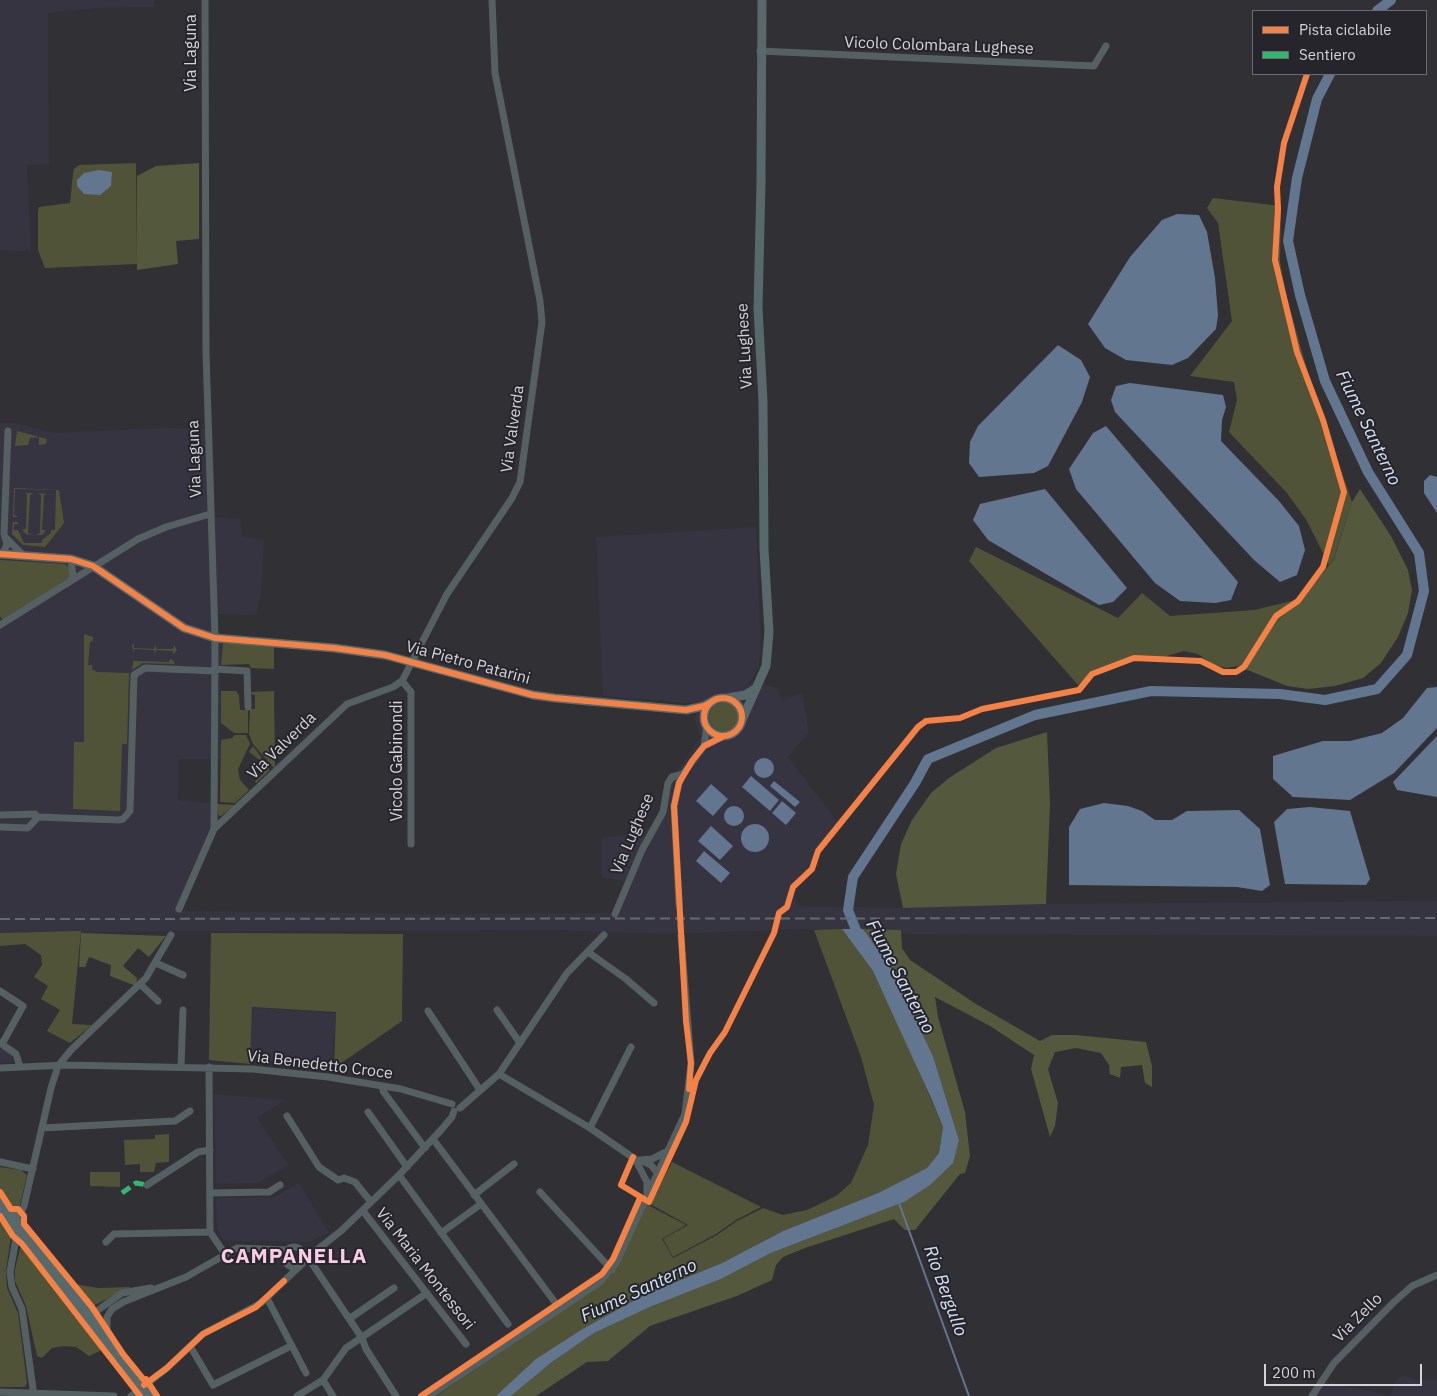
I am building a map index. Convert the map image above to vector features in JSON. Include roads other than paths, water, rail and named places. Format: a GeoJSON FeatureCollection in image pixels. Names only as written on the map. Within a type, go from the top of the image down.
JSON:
{"type":"FeatureCollection","features":[{"type":"Feature","properties":{"kind":"main road","name":"Via Lughese"},"geometry":{"type":"LineString","coordinates":[[724,736],[736,731],[766,666],[769,632],[764,549],[763,401],[758,308],[762,0]]}},
{"type":"Feature","properties":{"kind":"main road","name":"Via Pietro Patarini"},"geometry":{"type":"LineString","coordinates":[[1,551],[24,556],[71,560],[93,566],[177,624],[198,634],[215,638],[362,651],[411,661],[533,695],[686,710],[713,701]]}},
{"type":"Feature","properties":{"kind":"main road"},"geometry":{"type":"LineString","coordinates":[[724,736],[714,734],[706,724],[706,710],[713,701],[745,695],[756,688]]}},
{"type":"Feature","properties":{"kind":"main road"},"geometry":{"type":"LineString","coordinates":[[725,698],[736,703],[740,708],[742,720]]}},
{"type":"Feature","properties":{"kind":"main road","name":"Via Pietro Patarini"},"geometry":{"type":"LineString","coordinates":[[686,710],[706,724]]}},
{"type":"Feature","properties":{"kind":"main road"},"geometry":{"type":"LineString","coordinates":[[0,1199],[85,1308],[142,1390],[153,1396]]}},
{"type":"Feature","properties":{"kind":"main road"},"geometry":{"type":"LineString","coordinates":[[0,1210],[107,1338],[142,1390]]}},
{"type":"Feature","properties":{"kind":"street","name":"Via Laguna"},"geometry":{"type":"LineString","coordinates":[[179,909],[214,829],[215,638],[206,352],[204,0]]}},
{"type":"Feature","properties":{"kind":"street","name":"Via Valverda"},"geometry":{"type":"LineString","coordinates":[[214,829],[346,704],[402,681],[447,594],[512,498],[520,482],[542,322],[540,301],[495,73],[492,0]]}},
{"type":"Feature","properties":{"kind":"street","name":"Vicolo Colombara Lughese"},"geometry":{"type":"LineString","coordinates":[[760,51],[1094,66],[1106,46]]}},
{"type":"Feature","properties":{"kind":"street"},"geometry":{"type":"LineString","coordinates":[[1,551],[7,544],[3,537],[8,431]]}},
{"type":"Feature","properties":{"kind":"street"},"geometry":{"type":"LineString","coordinates":[[0,625],[138,539],[166,526],[210,514]]}},
{"type":"Feature","properties":{"kind":"street"},"geometry":{"type":"LineString","coordinates":[[3,537],[24,556]]}},
{"type":"Feature","properties":{"kind":"street"},"geometry":{"type":"LineString","coordinates":[[68,583],[73,576],[71,560]]}},
{"type":"Feature","properties":{"kind":"street"},"geometry":{"type":"LineString","coordinates":[[0,814],[28,814],[36,820],[119,820],[127,816],[130,811],[134,675],[145,668],[247,671],[248,707]]}},
{"type":"Feature","properties":{"kind":"street","name":"Vicolo Gabinondi"},"geometry":{"type":"LineString","coordinates":[[402,681],[411,692],[411,844]]}},
{"type":"Feature","properties":{"kind":"street"},"geometry":{"type":"LineString","coordinates":[[704,746],[706,724]]}},
{"type":"Feature","properties":{"kind":"street"},"geometry":{"type":"LineString","coordinates":[[679,903],[674,806],[683,774],[704,746],[724,736]]}},
{"type":"Feature","properties":{"kind":"street","name":"Via Lughese"},"geometry":{"type":"LineString","coordinates":[[615,914],[642,850],[663,812],[668,783],[672,777],[683,774]]}},
{"type":"Feature","properties":{"kind":"street"},"geometry":{"type":"LineString","coordinates":[[0,827],[28,828],[36,820]]}},
{"type":"Feature","properties":{"kind":"street"},"geometry":{"type":"LineString","coordinates":[[14,1218],[23,1209],[58,1066],[70,1050],[140,984],[156,964],[171,935]]}},
{"type":"Feature","properties":{"kind":"street"},"geometry":{"type":"LineString","coordinates":[[272,1250],[292,1267],[322,1246],[362,1211],[425,1148],[452,1117],[456,1106],[469,1099],[499,1074],[567,973],[604,935]]}},
{"type":"Feature","properties":{"kind":"street"},"geometry":{"type":"LineString","coordinates":[[429,1396],[600,1282],[612,1270],[685,1114],[691,1072],[681,936]]}},
{"type":"Feature","properties":{"kind":"street"},"geometry":{"type":"LineString","coordinates":[[588,952],[626,979],[654,1003]]}},
{"type":"Feature","properties":{"kind":"street"},"geometry":{"type":"LineString","coordinates":[[156,964],[183,975]]}},
{"type":"Feature","properties":{"kind":"street"},"geometry":{"type":"LineString","coordinates":[[140,984],[158,1001]]}},
{"type":"Feature","properties":{"kind":"street"},"geometry":{"type":"LineString","coordinates":[[0,991],[23,1006],[1,1044],[16,1054],[20,1067]]}},
{"type":"Feature","properties":{"kind":"street"},"geometry":{"type":"LineString","coordinates":[[182,1066],[183,1010]]}},
{"type":"Feature","properties":{"kind":"street"},"geometry":{"type":"LineString","coordinates":[[497,1010],[520,1043]]}},
{"type":"Feature","properties":{"kind":"street"},"geometry":{"type":"LineString","coordinates":[[428,1012],[480,1090]]}},
{"type":"Feature","properties":{"kind":"street"},"geometry":{"type":"LineString","coordinates":[[590,1128],[631,1047]]}},
{"type":"Feature","properties":{"kind":"street","name":"Via Benedetto Croce"},"geometry":{"type":"LineString","coordinates":[[0,1068],[58,1066],[209,1067],[328,1077],[418,1092],[456,1106]]}},
{"type":"Feature","properties":{"kind":"street"},"geometry":{"type":"LineString","coordinates":[[209,1067],[210,1232],[225,1254]]}},
{"type":"Feature","properties":{"kind":"street"},"geometry":{"type":"LineString","coordinates":[[499,1074],[590,1128],[639,1162],[646,1171],[658,1174]]}},
{"type":"Feature","properties":{"kind":"street"},"geometry":{"type":"LineString","coordinates":[[383,1091],[425,1148]]}},
{"type":"Feature","properties":{"kind":"street"},"geometry":{"type":"LineString","coordinates":[[42,1128],[175,1121],[190,1111]]}},
{"type":"Feature","properties":{"kind":"street"},"geometry":{"type":"LineString","coordinates":[[368,1112],[407,1167]]}},
{"type":"Feature","properties":{"kind":"street"},"geometry":{"type":"LineString","coordinates":[[287,1116],[319,1167],[338,1180],[350,1178],[371,1202]]}},
{"type":"Feature","properties":{"kind":"street"},"geometry":{"type":"LineString","coordinates":[[433,1139],[560,1309]]}},
{"type":"Feature","properties":{"kind":"street"},"geometry":{"type":"LineString","coordinates":[[147,1184],[198,1152],[210,1150]]}},
{"type":"Feature","properties":{"kind":"street"},"geometry":{"type":"LineString","coordinates":[[639,1162],[652,1159],[668,1151]]}},
{"type":"Feature","properties":{"kind":"street"},"geometry":{"type":"LineString","coordinates":[[0,1162],[33,1168]]}},
{"type":"Feature","properties":{"kind":"street"},"geometry":{"type":"LineString","coordinates":[[639,1162],[647,1182],[647,1197]]}},
{"type":"Feature","properties":{"kind":"street"},"geometry":{"type":"LineString","coordinates":[[474,1195],[514,1164]]}},
{"type":"Feature","properties":{"kind":"street"},"geometry":{"type":"LineString","coordinates":[[399,1175],[508,1324]]}},
{"type":"Feature","properties":{"kind":"street"},"geometry":{"type":"LineString","coordinates":[[210,1193],[269,1192],[280,1185]]}},
{"type":"Feature","properties":{"kind":"street"},"geometry":{"type":"LineString","coordinates":[[540,1192],[612,1270]]}},
{"type":"Feature","properties":{"kind":"street"},"geometry":{"type":"LineString","coordinates":[[441,1233],[481,1204]]}},
{"type":"Feature","properties":{"kind":"street","name":"Via Maria Montessori"},"geometry":{"type":"LineString","coordinates":[[362,1211],[466,1344]]}},
{"type":"Feature","properties":{"kind":"street"},"geometry":{"type":"LineString","coordinates":[[106,1242],[114,1234],[210,1232]]}},
{"type":"Feature","properties":{"kind":"street"},"geometry":{"type":"LineString","coordinates":[[19,1234],[16,1239],[10,1272],[12,1287],[22,1309],[34,1394]]}},
{"type":"Feature","properties":{"kind":"street"},"geometry":{"type":"LineString","coordinates":[[107,1338],[107,1317],[112,1309],[156,1287],[200,1270],[225,1254],[242,1247],[272,1250],[292,1248],[301,1250],[322,1246]]}},
{"type":"Feature","properties":{"kind":"street"},"geometry":{"type":"LineString","coordinates":[[284,1282],[288,1273],[287,1250]]}},
{"type":"Feature","properties":{"kind":"street"},"geometry":{"type":"LineString","coordinates":[[301,1250],[304,1260],[362,1338],[366,1350],[396,1396]]}},
{"type":"Feature","properties":{"kind":"street"},"geometry":{"type":"LineString","coordinates":[[131,1396],[142,1390],[210,1330],[256,1306],[267,1298],[304,1260]]}},
{"type":"Feature","properties":{"kind":"street","name":"Via Zello"},"geometry":{"type":"LineString","coordinates":[[1312,1396],[1334,1363],[1394,1302],[1412,1286],[1437,1275]]}},
{"type":"Feature","properties":{"kind":"street"},"geometry":{"type":"LineString","coordinates":[[92,1319],[122,1293],[156,1287]]}},
{"type":"Feature","properties":{"kind":"street"},"geometry":{"type":"LineString","coordinates":[[349,1319],[394,1288]]}},
{"type":"Feature","properties":{"kind":"street"},"geometry":{"type":"LineString","coordinates":[[297,1396],[322,1380],[343,1350],[427,1293]]}},
{"type":"Feature","properties":{"kind":"street"},"geometry":{"type":"LineString","coordinates":[[267,1298],[306,1373]]}},
{"type":"Feature","properties":{"kind":"street"},"geometry":{"type":"LineString","coordinates":[[190,1346],[214,1386],[291,1346]]}},
{"type":"Feature","properties":{"kind":"street"},"geometry":{"type":"LineString","coordinates":[[322,1380],[333,1396]]}},
{"type":"Feature","properties":{"kind":"street"},"geometry":{"type":"LineString","coordinates":[[0,1392],[114,1396]]}},
{"type":"Feature","properties":{"kind":"water"},"geometry":{"type":"Polygon","coordinates":[[[99,170],[112,172],[111,186],[100,195],[84,194],[77,186],[77,180],[84,173],[99,170]]]}},
{"type":"Feature","properties":{"kind":"water"},"geometry":{"type":"Polygon","coordinates":[[[1177,214],[1199,215],[1207,232],[1215,278],[1218,315],[1216,329],[1188,358],[1172,365],[1126,360],[1105,348],[1088,324],[1130,257],[1162,220],[1177,214]]]}},
{"type":"Feature","properties":{"kind":"water"},"geometry":{"type":"Polygon","coordinates":[[[1058,345],[1081,360],[1090,377],[1082,402],[1048,466],[1034,473],[979,477],[969,463],[970,442],[978,426],[1058,345]]]}},
{"type":"Feature","properties":{"kind":"water"},"geometry":{"type":"Polygon","coordinates":[[[1130,383],[1223,395],[1226,407],[1222,420],[1221,441],[1279,501],[1299,526],[1305,550],[1297,575],[1280,582],[1254,560],[1115,412],[1111,400],[1116,386],[1130,383]]]}},
{"type":"Feature","properties":{"kind":"water"},"geometry":{"type":"Polygon","coordinates":[[[1106,426],[1238,582],[1231,600],[1215,603],[1180,601],[1155,583],[1076,489],[1069,469],[1093,433],[1106,426]]]}},
{"type":"Feature","properties":{"kind":"water"},"geometry":{"type":"Polygon","coordinates":[[[1430,475],[1437,477],[1437,513],[1424,493],[1424,481],[1430,475]]]}},
{"type":"Feature","properties":{"kind":"water"},"geometry":{"type":"Polygon","coordinates":[[[1045,489],[1127,588],[1113,602],[1099,605],[988,540],[973,520],[980,504],[1045,489]]]}},
{"type":"Feature","properties":{"kind":"water"},"geometry":{"type":"Polygon","coordinates":[[[1437,687],[1437,728],[1394,773],[1350,800],[1293,797],[1273,779],[1273,756],[1323,741],[1350,741],[1382,733],[1403,718],[1427,688],[1437,687]]]}},
{"type":"Feature","properties":{"kind":"water"},"geometry":{"type":"Polygon","coordinates":[[[1437,736],[1437,797],[1397,790],[1393,782],[1437,736]]]}},
{"type":"Feature","properties":{"kind":"water"},"geometry":{"type":"Polygon","coordinates":[[[764,758],[771,761],[774,768],[771,775],[764,778],[757,775],[754,768],[757,761],[764,758]]]}},
{"type":"Feature","properties":{"kind":"water"},"geometry":{"type":"Polygon","coordinates":[[[751,776],[779,800],[770,811],[742,787],[751,776]]]}},
{"type":"Feature","properties":{"kind":"water"},"geometry":{"type":"Polygon","coordinates":[[[774,781],[800,802],[795,807],[770,786],[774,781]]]}},
{"type":"Feature","properties":{"kind":"water"},"geometry":{"type":"Polygon","coordinates":[[[711,784],[728,799],[713,816],[696,801],[711,784]]]}},
{"type":"Feature","properties":{"kind":"water"},"geometry":{"type":"Polygon","coordinates":[[[782,801],[796,813],[786,825],[772,813],[782,801]]]}},
{"type":"Feature","properties":{"kind":"water"},"geometry":{"type":"Polygon","coordinates":[[[1104,803],[1128,806],[1142,811],[1155,820],[1172,820],[1187,811],[1239,810],[1260,829],[1270,885],[1262,891],[1237,887],[1069,885],[1069,827],[1080,809],[1104,803]]]}},
{"type":"Feature","properties":{"kind":"water"},"geometry":{"type":"Polygon","coordinates":[[[730,806],[738,806],[744,812],[744,820],[738,826],[730,826],[724,820],[724,812],[730,806]]]}},
{"type":"Feature","properties":{"kind":"water"},"geometry":{"type":"Polygon","coordinates":[[[1310,807],[1350,811],[1370,879],[1366,885],[1285,884],[1274,822],[1287,809],[1310,807]]]}},
{"type":"Feature","properties":{"kind":"water"},"geometry":{"type":"Polygon","coordinates":[[[755,824],[765,828],[769,838],[765,848],[755,852],[745,848],[741,838],[745,828],[755,824]]]}},
{"type":"Feature","properties":{"kind":"water"},"geometry":{"type":"Polygon","coordinates":[[[711,826],[733,846],[720,860],[698,841],[711,826]]]}},
{"type":"Feature","properties":{"kind":"water"},"geometry":{"type":"Polygon","coordinates":[[[704,851],[730,873],[721,883],[696,861],[704,851]]]}},
{"type":"Feature","properties":{"kind":"water"},"geometry":{"type":"Polygon","coordinates":[[[842,929],[863,929],[890,966],[933,1056],[959,1140],[953,1163],[930,1185],[904,1202],[771,1253],[721,1279],[650,1307],[594,1333],[552,1362],[511,1396],[496,1396],[536,1359],[581,1330],[644,1295],[722,1263],[783,1231],[878,1193],[927,1168],[939,1153],[943,1127],[931,1098],[873,971],[842,929]]]}},
{"type":"Feature","properties":{"kind":"waterway","name":"Fiume Santerno"},"geometry":{"type":"LineString","coordinates":[[1378,10],[1391,0]]}},
{"type":"Feature","properties":{"kind":"waterway","name":"Fiume Santerno"},"geometry":{"type":"LineString","coordinates":[[860,940],[848,910],[853,877],[915,783],[928,759],[1035,715],[1151,691],[1280,694],[1325,700],[1377,689],[1407,655],[1424,591],[1419,553],[1368,472],[1325,381],[1300,295],[1288,241],[1297,178],[1317,99],[1329,75]]}},
{"type":"Feature","properties":{"kind":"waterway","name":"Rio Bergullo"},"geometry":{"type":"LineString","coordinates":[[899,1203],[969,1396]]}},
{"type":"Feature","properties":{"kind":"tunnel"},"geometry":{"type":"LineString","coordinates":[[679,903],[681,936]]}},
{"type":"Feature","properties":{"kind":"railway"},"geometry":{"type":"LineString","coordinates":[[0,919],[1437,918]]}},
{"type":"Feature","properties":{"kind":"district","name":"CAMPANELLA"},"geometry":{"type":"Point","coordinates":[294,1257]}}]}
